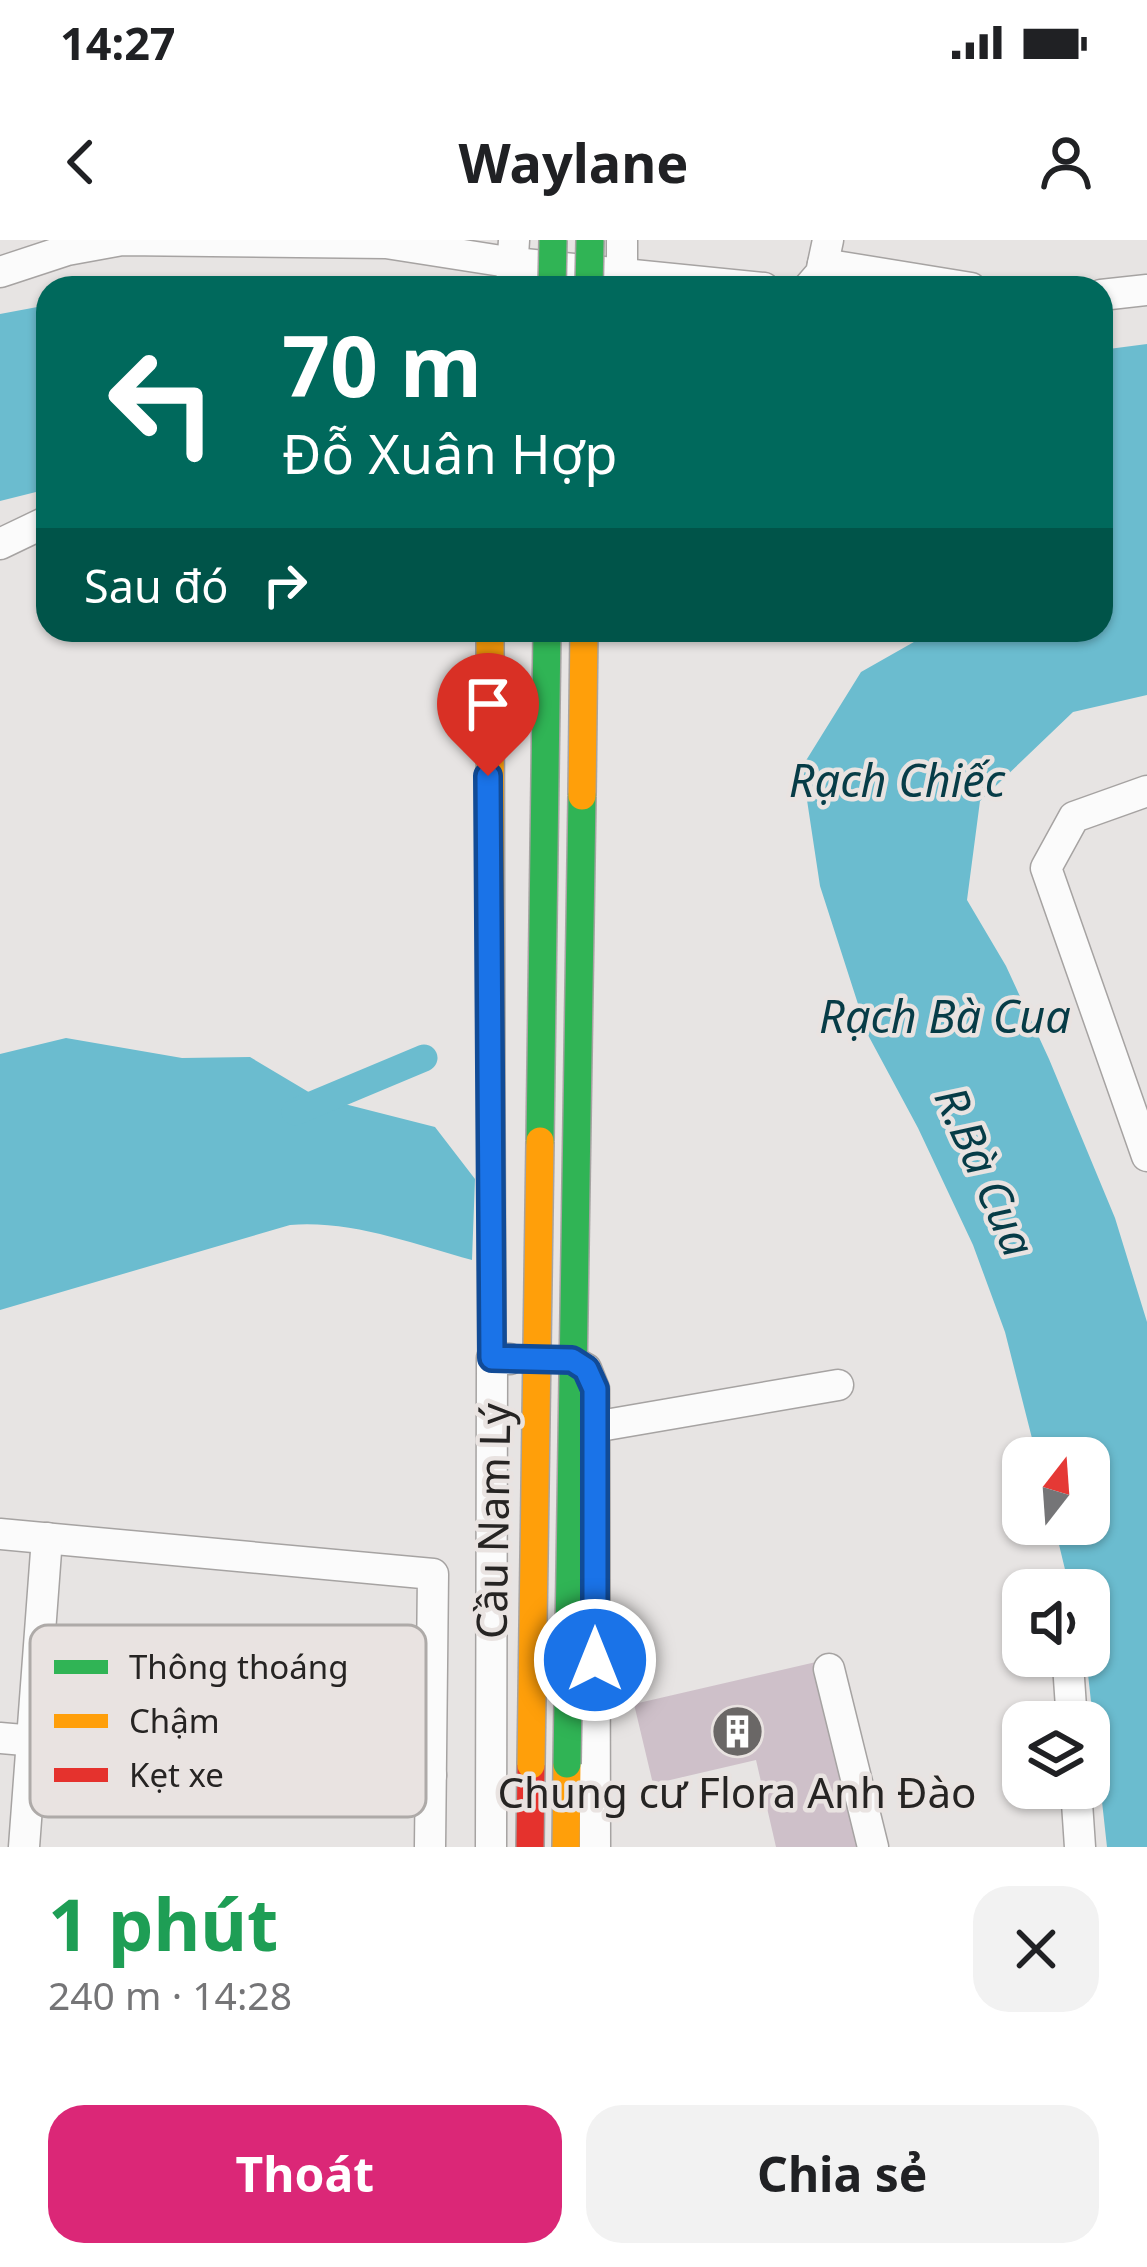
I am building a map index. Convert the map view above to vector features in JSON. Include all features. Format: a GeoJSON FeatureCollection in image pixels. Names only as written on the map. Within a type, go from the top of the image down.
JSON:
{"type":"FeatureCollection","features":[{"type":"Feature","properties":{"kind":"main road"},"geometry":{"type":"LineString","coordinates":[[552,276],[553,240]]}},
{"type":"Feature","properties":{"kind":"main road"},"geometry":{"type":"LineString","coordinates":[[589,276],[590,240]]}},
{"type":"Feature","properties":{"kind":"main road"},"geometry":{"type":"LineString","coordinates":[[490,642],[492,1358]]}},
{"type":"Feature","properties":{"kind":"main road","name":"Cầu Nam Lý"},"geometry":{"type":"LineString","coordinates":[[530,1847],[547,642]]}},
{"type":"Feature","properties":{"kind":"main road","name":"Cầu Nam Lý"},"geometry":{"type":"LineString","coordinates":[[566,1847],[584,642]]}},
{"type":"Feature","properties":{"kind":"street"},"geometry":{"type":"LineString","coordinates":[[0,272],[67,250],[122,240],[386,243],[513,264],[650,276]]}},
{"type":"Feature","properties":{"kind":"street"},"geometry":{"type":"LineString","coordinates":[[622,240],[622,273]]}},
{"type":"Feature","properties":{"kind":"street"},"geometry":{"type":"LineString","coordinates":[[820,264],[896,276]]}},
{"type":"Feature","properties":{"kind":"street"},"geometry":{"type":"LineString","coordinates":[[1113,294],[1147,290]]}},
{"type":"Feature","properties":{"kind":"street"},"geometry":{"type":"LineString","coordinates":[[0,544],[36,527]]}},
{"type":"Feature","properties":{"kind":"street"},"geometry":{"type":"LineString","coordinates":[[1146,1150],[1046,868],[1073,817],[1147,791]]}},
{"type":"Feature","properties":{"kind":"street"},"geometry":{"type":"LineString","coordinates":[[491,1847],[492,1358],[572,1360],[586,1369],[595,1389],[595,1847]]}},
{"type":"Feature","properties":{"kind":"street"},"geometry":{"type":"LineString","coordinates":[[595,1427],[838,1385]]}},
{"type":"Feature","properties":{"kind":"street"},"geometry":{"type":"LineString","coordinates":[[0,1534],[433,1574],[430,1847]]}},
{"type":"Feature","properties":{"kind":"street"},"geometry":{"type":"LineString","coordinates":[[41,1625],[47,1538]]}},
{"type":"Feature","properties":{"kind":"street"},"geometry":{"type":"LineString","coordinates":[[829,1670],[873,1847]]}},
{"type":"Feature","properties":{"kind":"street"},"geometry":{"type":"LineString","coordinates":[[0,1738],[30,1741]]}},
{"type":"Feature","properties":{"kind":"street"},"geometry":{"type":"LineString","coordinates":[[24,1847],[30,1768]]}},
{"type":"Feature","properties":{"kind":"street"},"geometry":{"type":"LineString","coordinates":[[426,1775],[431,1775]]}},
{"type":"Feature","properties":{"kind":"street"},"geometry":{"type":"LineString","coordinates":[[1077,1809],[1080,1847]]}},
{"type":"Feature","properties":{"kind":"water"},"geometry":{"type":"Polygon","coordinates":[[[36,307],[36,492],[0,501],[0,314],[36,307]]]}},
{"type":"Feature","properties":{"kind":"water"},"geometry":{"type":"Polygon","coordinates":[[[1147,344],[1147,695],[1073,712],[980,801],[967,900],[1006,966],[1049,1059],[1115,1218],[1147,1322],[1147,1847],[1107,1847],[1103,1809],[1110,1809],[1110,1701],[1091,1701],[1088,1677],[1110,1677],[1110,1569],[1065,1569],[1059,1545],[1110,1545],[1110,1437],[1032,1437],[1005,1332],[973,1245],[868,1035],[820,886],[802,767],[861,672],[914,642],[1113,642],[1113,348],[1147,344]]]}},
{"type":"Feature","properties":{"kind":"water"},"geometry":{"type":"Polygon","coordinates":[[[66,1038],[182,1058],[250,1057],[317,1097],[435,1127],[475,1179],[472,1260],[359,1230],[290,1225],[0,1310],[0,1054],[66,1038]]]}},
{"type":"Feature","properties":{"kind":"building","name":"Chung cư Flora Anh Đào"},"geometry":{"type":"Polygon","coordinates":[[[816,1662],[860,1847],[776,1847],[756,1760],[653,1784],[634,1704],[816,1662]]]}},
{"type":"Feature","properties":{"kind":"waterway"},"geometry":{"type":"LineString","coordinates":[[295,1112],[424,1058]]}},
{"type":"Feature","properties":{"kind":"traffic: slow"},"geometry":{"type":"LineString","coordinates":[[490,642],[491,1128]]}},
{"type":"Feature","properties":{"kind":"traffic: slow"},"geometry":{"type":"LineString","coordinates":[[582,796],[584,642]]}},
{"type":"Feature","properties":{"kind":"traffic: slow"},"geometry":{"type":"LineString","coordinates":[[531,1765],[540,1141]]}},
{"type":"Feature","properties":{"kind":"traffic: slow"},"geometry":{"type":"LineString","coordinates":[[566,1847],[567,1764]]}},
{"type":"Feature","properties":{"kind":"traffic: jam"},"geometry":{"type":"LineString","coordinates":[[491,1128],[492,1358]]}},
{"type":"Feature","properties":{"kind":"traffic: jam"},"geometry":{"type":"LineString","coordinates":[[530,1847],[531,1765]]}},
{"type":"Feature","properties":{"kind":"traffic: fast"},"geometry":{"type":"LineString","coordinates":[[552,276],[553,240]]}},
{"type":"Feature","properties":{"kind":"traffic: fast"},"geometry":{"type":"LineString","coordinates":[[589,276],[590,240]]}},
{"type":"Feature","properties":{"kind":"traffic: fast"},"geometry":{"type":"LineString","coordinates":[[540,1141],[547,642]]}},
{"type":"Feature","properties":{"kind":"traffic: fast"},"geometry":{"type":"LineString","coordinates":[[567,1764],[582,796]]}},
{"type":"Feature","properties":{"kind":"place","name":"Chung cư Flora Anh Đào"},"geometry":{"type":"Point","coordinates":[737,1732]}},
{"type":"Feature","properties":{"kind":"route"},"geometry":{"type":"LineString","coordinates":[[488,776],[492,1358],[572,1360],[586,1369],[595,1389],[595,1660]]}},
{"type":"Feature","properties":{"kind":"water label","name":"Rạch Chiếc"},"geometry":{"type":"Point","coordinates":[897,779]}},
{"type":"Feature","properties":{"kind":"water label","name":"Rạch Bà Cua"},"geometry":{"type":"Point","coordinates":[945,1015]}},
{"type":"Feature","properties":{"kind":"water label","name":"R.Bà Cua"},"geometry":{"type":"Point","coordinates":[986,1171]}}]}
